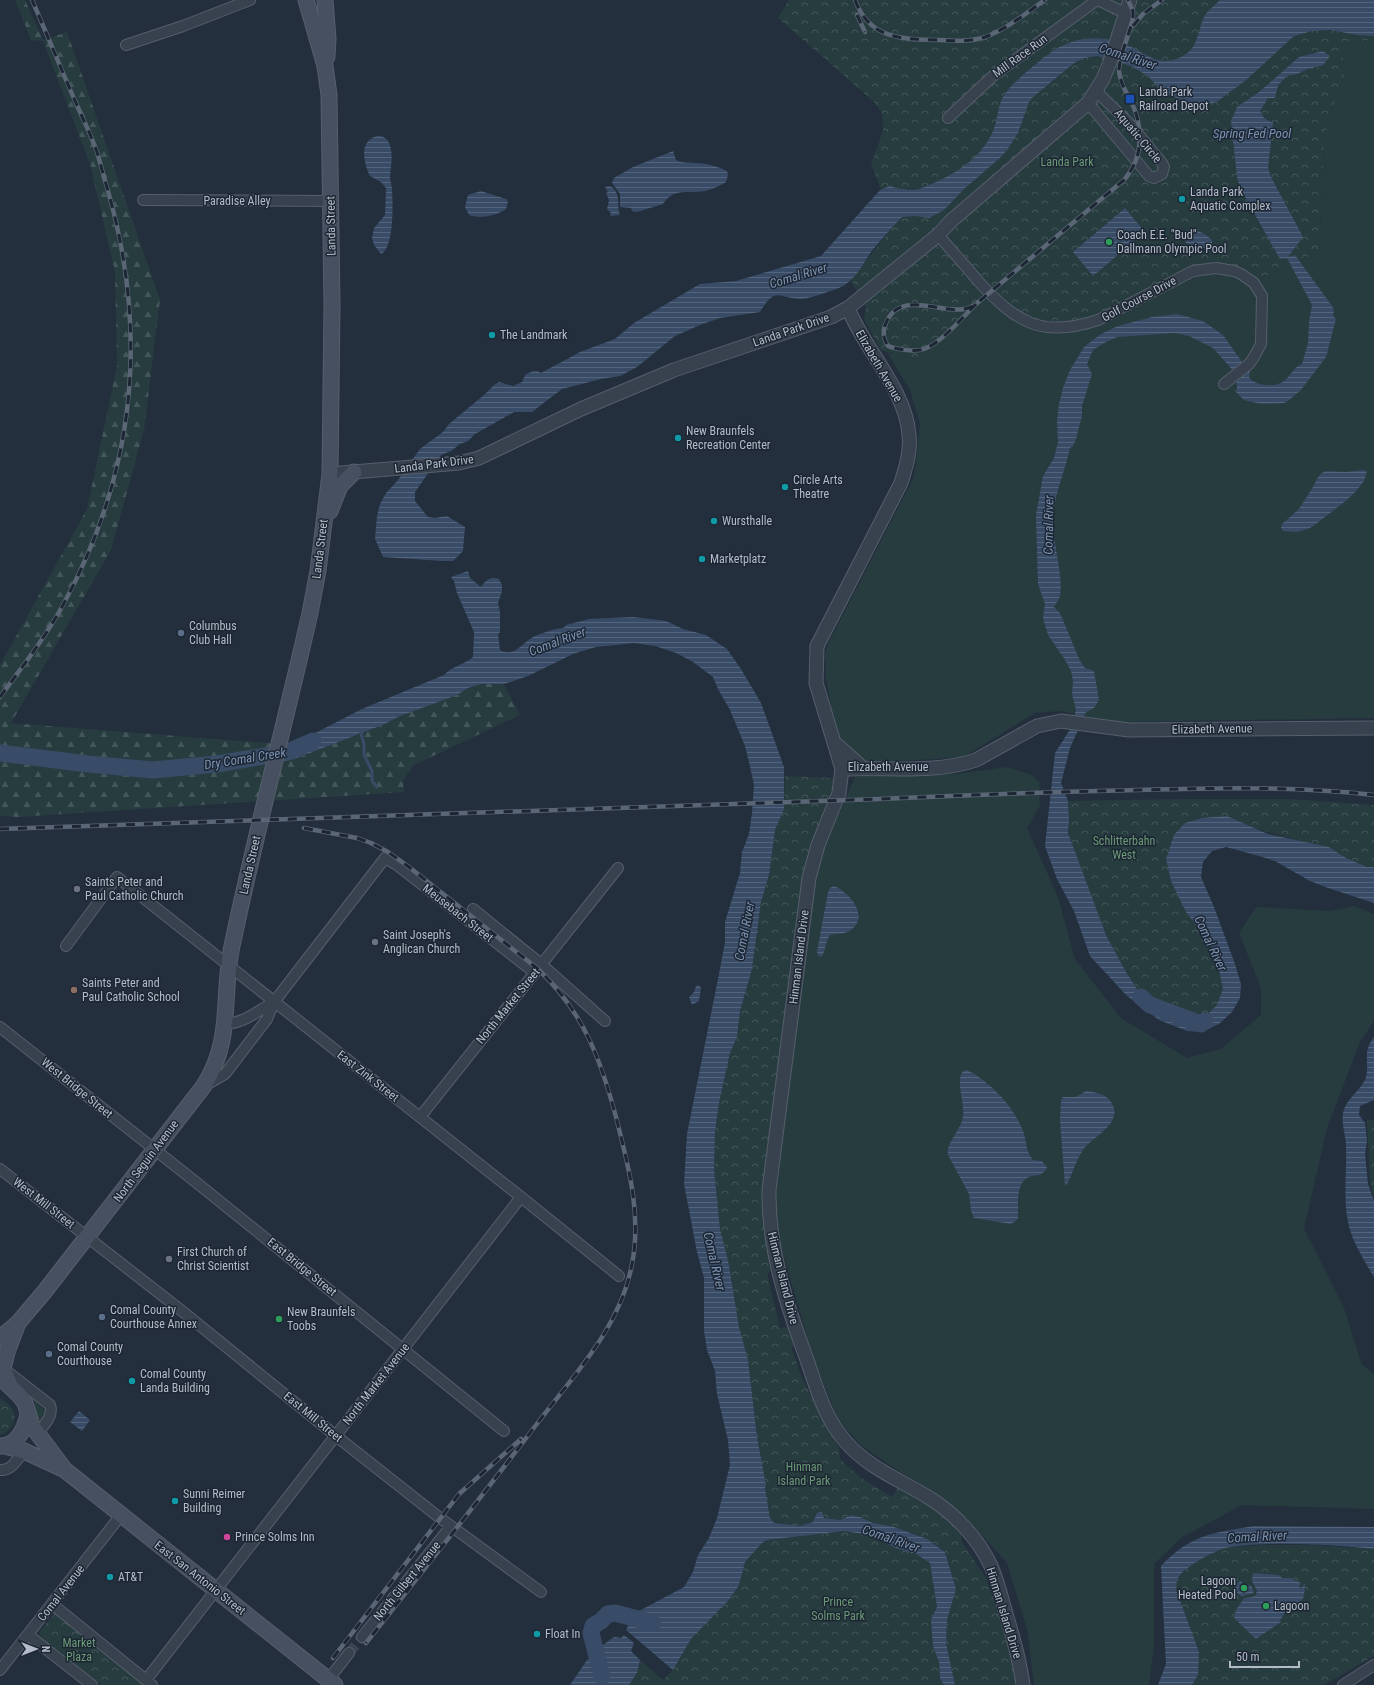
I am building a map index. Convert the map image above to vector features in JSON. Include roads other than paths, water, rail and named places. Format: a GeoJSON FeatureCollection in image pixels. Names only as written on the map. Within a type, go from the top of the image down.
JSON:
{"type":"FeatureCollection","features":[{"type":"Feature","properties":{"kind":"main road","name":"Landa Street"},"geometry":{"type":"LineString","coordinates":[[203,1087],[217,1061],[223,1042],[229,967],[237,921],[301,652],[317,575],[330,474],[332,305],[330,111],[325,66],[306,0]]}},
{"type":"Feature","properties":{"kind":"main road"},"geometry":{"type":"LineString","coordinates":[[325,0],[328,39],[325,66]]}},
{"type":"Feature","properties":{"kind":"main road"},"geometry":{"type":"LineString","coordinates":[[324,515],[332,510],[337,492],[344,481],[354,472]]}},
{"type":"Feature","properties":{"kind":"main road","name":"North Seguin Avenue"},"geometry":{"type":"LineString","coordinates":[[0,1338],[18,1323],[87,1238],[203,1087]]}},
{"type":"Feature","properties":{"kind":"main road","name":"North Seguin Avenue"},"geometry":{"type":"LineString","coordinates":[[5,1377],[7,1352],[18,1323]]}},
{"type":"Feature","properties":{"kind":"main road","name":"East San Antonio Street"},"geometry":{"type":"LineString","coordinates":[[5,1377],[25,1403],[32,1426],[65,1470]]}},
{"type":"Feature","properties":{"kind":"main road"},"geometry":{"type":"LineString","coordinates":[[3,1446],[17,1438],[25,1425],[28,1415]]}},
{"type":"Feature","properties":{"kind":"main road","name":"East San Antonio Street"},"geometry":{"type":"LineString","coordinates":[[3,1446],[24,1451],[65,1470],[331,1682]]}},
{"type":"Feature","properties":{"kind":"street"},"geometry":{"type":"LineString","coordinates":[[126,45],[183,26],[250,0]]}},
{"type":"Feature","properties":{"kind":"street"},"geometry":{"type":"LineString","coordinates":[[1098,0],[1125,13]]}},
{"type":"Feature","properties":{"kind":"street","name":"Mill Race Run"},"geometry":{"type":"LineString","coordinates":[[948,118],[994,75],[1098,0]]}},
{"type":"Feature","properties":{"kind":"street","name":"Landa Park Drive"},"geometry":{"type":"LineString","coordinates":[[330,474],[458,463],[479,458],[581,409],[674,370],[831,317],[848,308],[938,234],[1088,103],[1110,62],[1130,0]]}},
{"type":"Feature","properties":{"kind":"street","name":"Aquatic Circle"},"geometry":{"type":"LineString","coordinates":[[1088,103],[1148,176],[1154,178],[1160,176],[1163,172],[1162,163],[1132,126],[1096,90]]}},
{"type":"Feature","properties":{"kind":"street","name":"Paradise Alley"},"geometry":{"type":"LineString","coordinates":[[143,200],[330,202]]}},
{"type":"Feature","properties":{"kind":"street","name":"Golf Course Drive"},"geometry":{"type":"LineString","coordinates":[[938,234],[990,293],[1009,312],[1029,322],[1054,328],[1083,325],[1098,320],[1193,271],[1216,268],[1234,271],[1241,274],[1254,283],[1262,296],[1261,344],[1254,358],[1249,364],[1234,378],[1224,384]]}},
{"type":"Feature","properties":{"kind":"street","name":"Elizabeth Avenue"},"geometry":{"type":"LineString","coordinates":[[848,308],[856,326],[890,383],[903,409],[909,434],[908,461],[901,483],[818,646],[816,683],[842,769],[938,767],[966,763],[976,760],[1037,726],[1061,721],[1129,730],[1374,728]]}},
{"type":"Feature","properties":{"kind":"street"},"geometry":{"type":"LineString","coordinates":[[835,743],[863,768]]}},
{"type":"Feature","properties":{"kind":"street","name":"Hinman Island Drive"},"geometry":{"type":"LineString","coordinates":[[842,769],[839,793],[818,845],[809,878],[770,1184],[769,1211],[775,1254],[792,1319],[822,1405],[831,1421],[846,1442],[858,1455],[945,1508],[969,1532],[980,1546],[991,1566],[996,1581],[1020,1660],[1024,1685]]}},
{"type":"Feature","properties":{"kind":"street","name":"Meusebach Street"},"geometry":{"type":"LineString","coordinates":[[380,864],[385,858],[397,865],[535,973]]}},
{"type":"Feature","properties":{"kind":"street","name":"North Seguin Avenue"},"geometry":{"type":"LineString","coordinates":[[203,1087],[225,1074],[267,1019],[274,1002],[380,864]]}},
{"type":"Feature","properties":{"kind":"street","name":"North Market Street"},"geometry":{"type":"LineString","coordinates":[[420,1117],[618,868]]}},
{"type":"Feature","properties":{"kind":"street","name":"East Zink Street"},"geometry":{"type":"LineString","coordinates":[[66,946],[117,877],[619,1276]]}},
{"type":"Feature","properties":{"kind":"street","name":"Meusebach Street"},"geometry":{"type":"LineString","coordinates":[[473,909],[541,964],[605,1021]]}},
{"type":"Feature","properties":{"kind":"street","name":"North Seguin Avenue"},"geometry":{"type":"LineString","coordinates":[[225,1024],[248,1019],[274,1002]]}},
{"type":"Feature","properties":{"kind":"street","name":"West Bridge Street"},"geometry":{"type":"LineString","coordinates":[[0,1027],[154,1149]]}},
{"type":"Feature","properties":{"kind":"street","name":"East Bridge Street"},"geometry":{"type":"LineString","coordinates":[[154,1149],[504,1431]]}},
{"type":"Feature","properties":{"kind":"street","name":"West Mill Street"},"geometry":{"type":"LineString","coordinates":[[0,1169],[87,1238]]}},
{"type":"Feature","properties":{"kind":"street","name":"North Market Avenue"},"geometry":{"type":"LineString","coordinates":[[149,1682],[216,1590],[521,1197]]}},
{"type":"Feature","properties":{"kind":"street","name":"East Mill Street"},"geometry":{"type":"LineString","coordinates":[[87,1238],[188,1315],[336,1436],[451,1526],[541,1592]]}},
{"type":"Feature","properties":{"kind":"street"},"geometry":{"type":"LineString","coordinates":[[5,1377],[50,1406],[52,1409],[50,1417],[37,1433]]}},
{"type":"Feature","properties":{"kind":"street"},"geometry":{"type":"LineString","coordinates":[[0,1470],[10,1467],[24,1451]]}},
{"type":"Feature","properties":{"kind":"street","name":"Comal Avenue"},"geometry":{"type":"LineString","coordinates":[[0,1670],[121,1515]]}},
{"type":"Feature","properties":{"kind":"street","name":"North Gilbert Avenue"},"geometry":{"type":"LineString","coordinates":[[362,1637],[451,1526]]}},
{"type":"Feature","properties":{"kind":"street"},"geometry":{"type":"LineString","coordinates":[[52,1604],[149,1682]]}},
{"type":"Feature","properties":{"kind":"street"},"geometry":{"type":"LineString","coordinates":[[28,1635],[92,1685]]}},
{"type":"Feature","properties":{"kind":"street"},"geometry":{"type":"LineString","coordinates":[[331,1682],[349,1653]]}},
{"type":"Feature","properties":{"kind":"street"},"geometry":{"type":"LineString","coordinates":[[1343,1685],[1374,1666]]}},
{"type":"Feature","properties":{"kind":"water"},"geometry":{"type":"Polygon","coordinates":[[[1220,0],[1374,0],[1374,36],[1357,35],[1331,30],[1312,31],[1294,36],[1246,80],[1218,101],[1206,105],[1183,101],[1161,91],[1149,77],[1133,67],[1114,60],[1097,56],[1084,58],[1074,63],[1032,98],[1029,102],[1018,133],[1001,157],[964,189],[944,210],[929,218],[915,216],[902,217],[871,252],[854,277],[845,285],[826,293],[803,299],[795,299],[779,295],[775,296],[766,303],[760,312],[720,318],[700,325],[675,336],[637,367],[620,376],[601,379],[562,389],[532,412],[514,412],[475,434],[468,441],[441,455],[415,492],[415,501],[428,517],[435,518],[447,516],[465,527],[463,551],[453,561],[383,557],[375,539],[377,516],[380,504],[386,493],[398,480],[420,449],[443,432],[449,424],[494,385],[499,382],[513,386],[522,382],[525,375],[529,373],[535,371],[541,373],[580,352],[615,339],[634,323],[700,284],[736,281],[821,256],[880,190],[892,185],[892,187],[905,189],[919,189],[945,178],[973,159],[988,141],[993,131],[1001,101],[1007,91],[1025,74],[1059,47],[1087,38],[1107,39],[1127,45],[1148,56],[1162,61],[1177,59],[1190,51],[1193,47],[1204,17],[1220,0]]]}},
{"type":"Feature","properties":{"kind":"water","name":"Spring Fed Pool"},"geometry":{"type":"Polygon","coordinates":[[[1323,51],[1330,56],[1323,65],[1287,76],[1278,85],[1275,98],[1268,98],[1260,111],[1264,118],[1273,123],[1268,168],[1271,177],[1303,237],[1288,257],[1295,255],[1334,310],[1333,316],[1336,319],[1326,357],[1301,390],[1288,401],[1284,403],[1262,404],[1244,400],[1235,391],[1237,389],[1236,374],[1213,348],[1189,336],[1175,333],[1117,337],[1106,342],[1093,350],[1087,364],[1092,374],[1082,406],[1082,416],[1076,439],[1073,446],[1070,448],[1054,510],[1053,528],[1061,588],[1060,597],[1054,607],[1060,613],[1080,661],[1085,668],[1094,671],[1099,700],[1094,708],[1086,712],[1070,748],[1061,783],[1068,801],[1068,833],[1106,935],[1126,972],[1139,992],[1169,1016],[1197,1020],[1206,1016],[1217,1005],[1223,989],[1218,965],[1211,945],[1186,912],[1171,881],[1166,859],[1174,835],[1185,823],[1202,818],[1227,816],[1268,834],[1329,847],[1346,858],[1367,867],[1374,867],[1374,903],[1310,881],[1275,861],[1226,847],[1212,851],[1203,862],[1201,877],[1235,964],[1241,984],[1240,998],[1232,1012],[1219,1024],[1201,1032],[1187,1031],[1159,1020],[1127,996],[1090,956],[1074,911],[1057,879],[1045,846],[1055,753],[1071,728],[1076,710],[1072,694],[1073,681],[1071,671],[1048,635],[1043,618],[1045,604],[1038,584],[1036,515],[1043,476],[1054,458],[1058,442],[1057,421],[1063,388],[1070,370],[1084,347],[1101,334],[1118,326],[1152,317],[1177,314],[1203,321],[1223,335],[1250,371],[1249,377],[1260,384],[1276,385],[1286,379],[1296,367],[1302,364],[1308,343],[1309,322],[1312,305],[1287,258],[1280,259],[1240,188],[1237,177],[1231,121],[1237,107],[1259,92],[1299,57],[1323,51]]]}},
{"type":"Feature","properties":{"kind":"water"},"geometry":{"type":"Polygon","coordinates":[[[377,136],[383,137],[388,141],[392,154],[390,177],[392,188],[392,225],[388,244],[381,254],[374,245],[372,238],[374,228],[385,215],[386,188],[381,182],[370,176],[364,153],[367,143],[377,136]]]}},
{"type":"Feature","properties":{"kind":"water"},"geometry":{"type":"Polygon","coordinates":[[[673,151],[676,160],[707,164],[727,171],[728,175],[726,182],[705,191],[677,193],[672,195],[663,204],[637,212],[632,211],[631,208],[620,207],[620,194],[612,183],[614,178],[633,167],[673,151]]]}},
{"type":"Feature","properties":{"kind":"water"},"geometry":{"type":"Polygon","coordinates":[[[610,186],[616,192],[620,215],[610,216],[611,213],[607,209],[609,200],[606,193],[608,192],[605,187],[610,186]]]}},
{"type":"Feature","properties":{"kind":"water"},"geometry":{"type":"Polygon","coordinates":[[[481,191],[506,199],[508,202],[506,209],[488,216],[478,217],[469,215],[465,207],[468,195],[481,191]]]}},
{"type":"Feature","properties":{"kind":"water","name":"Coach E.E. \"Bud\" Dallmann Olympic Pool"},"geometry":{"type":"Polygon","coordinates":[[[1125,208],[1145,232],[1093,276],[1073,252],[1125,208]]]}},
{"type":"Feature","properties":{"kind":"water"},"geometry":{"type":"Polygon","coordinates":[[[1191,229],[1208,236],[1212,240],[1212,245],[1203,248],[1195,247],[1186,243],[1184,235],[1191,229]]]}},
{"type":"Feature","properties":{"kind":"water"},"geometry":{"type":"Polygon","coordinates":[[[1362,470],[1367,471],[1364,481],[1357,490],[1316,524],[1310,528],[1297,532],[1283,531],[1281,528],[1282,524],[1299,509],[1318,477],[1322,473],[1326,471],[1346,472],[1362,470]]]}},
{"type":"Feature","properties":{"kind":"water"},"geometry":{"type":"Polygon","coordinates":[[[468,571],[470,578],[481,587],[491,578],[499,579],[502,585],[502,591],[498,603],[500,612],[500,632],[498,634],[500,650],[505,652],[514,651],[533,637],[551,630],[563,628],[566,625],[589,619],[633,617],[666,621],[683,629],[706,635],[727,649],[761,703],[784,767],[784,809],[775,830],[769,875],[761,902],[752,969],[740,1011],[737,1037],[730,1053],[719,1103],[715,1131],[714,1169],[720,1229],[728,1260],[739,1327],[748,1360],[757,1437],[766,1485],[765,1488],[770,1518],[774,1523],[800,1526],[813,1522],[817,1513],[822,1512],[824,1518],[840,1520],[851,1515],[873,1523],[894,1527],[927,1539],[945,1552],[956,1589],[947,1620],[946,1643],[955,1685],[944,1685],[940,1678],[939,1662],[933,1646],[931,1620],[937,1607],[930,1563],[916,1554],[898,1549],[869,1535],[844,1531],[767,1540],[762,1543],[745,1562],[739,1585],[729,1600],[691,1639],[673,1670],[626,1630],[631,1620],[630,1614],[641,1610],[684,1587],[693,1572],[698,1555],[709,1538],[717,1518],[730,1465],[728,1440],[717,1394],[715,1371],[707,1350],[704,1331],[704,1278],[697,1252],[684,1184],[687,1134],[725,942],[725,922],[740,873],[742,852],[749,834],[754,785],[745,746],[730,710],[713,677],[693,662],[676,653],[655,646],[634,643],[596,647],[573,654],[528,676],[504,684],[481,684],[468,688],[457,695],[292,760],[292,745],[362,709],[444,675],[473,657],[474,632],[457,593],[454,581],[451,577],[468,571]]]}},
{"type":"Feature","properties":{"kind":"water"},"geometry":{"type":"Polygon","coordinates":[[[834,886],[846,893],[851,899],[858,912],[858,918],[856,924],[849,932],[830,935],[822,956],[819,957],[817,952],[828,892],[830,888],[834,886]]]}},
{"type":"Feature","properties":{"kind":"water"},"geometry":{"type":"Polygon","coordinates":[[[699,985],[701,988],[699,1001],[692,1005],[689,997],[694,992],[696,986],[699,985]]]}},
{"type":"Feature","properties":{"kind":"water"},"geometry":{"type":"Polygon","coordinates":[[[1374,1037],[1374,1100],[1360,1106],[1359,1115],[1365,1123],[1367,1141],[1365,1154],[1368,1184],[1374,1201],[1374,1277],[1355,1244],[1348,1222],[1345,1194],[1346,1146],[1343,1113],[1347,1104],[1365,1080],[1367,1075],[1368,1048],[1374,1037]]]}},
{"type":"Feature","properties":{"kind":"water"},"geometry":{"type":"Polygon","coordinates":[[[967,1070],[993,1088],[1007,1104],[1023,1131],[1030,1157],[1033,1160],[1042,1161],[1047,1167],[1046,1170],[1040,1175],[1031,1176],[1025,1179],[1021,1184],[1018,1197],[1018,1219],[1011,1224],[974,1218],[971,1211],[969,1194],[948,1155],[951,1141],[962,1121],[963,1111],[960,1080],[963,1071],[967,1070]]]}},
{"type":"Feature","properties":{"kind":"water"},"geometry":{"type":"Polygon","coordinates":[[[1086,1091],[1100,1094],[1109,1099],[1114,1110],[1114,1116],[1106,1129],[1083,1150],[1065,1186],[1060,1120],[1061,1100],[1063,1097],[1076,1097],[1086,1091]]]}},
{"type":"Feature","properties":{"kind":"water"},"geometry":{"type":"Polygon","coordinates":[[[79,1411],[90,1420],[82,1431],[70,1422],[79,1411]]]}},
{"type":"Feature","properties":{"kind":"water"},"geometry":{"type":"Polygon","coordinates":[[[1254,1526],[1374,1527],[1374,1549],[1302,1544],[1248,1545],[1224,1548],[1194,1563],[1178,1578],[1176,1590],[1199,1652],[1198,1675],[1192,1685],[1158,1685],[1166,1664],[1161,1566],[1182,1547],[1193,1541],[1214,1533],[1254,1526]]]}},
{"type":"Feature","properties":{"kind":"water","name":"Lagoon"},"geometry":{"type":"Polygon","coordinates":[[[1253,1573],[1279,1575],[1282,1578],[1290,1578],[1301,1583],[1299,1587],[1301,1588],[1305,1583],[1303,1599],[1287,1609],[1280,1620],[1281,1622],[1256,1639],[1234,1618],[1236,1610],[1244,1598],[1255,1597],[1257,1591],[1252,1581],[1253,1573]]]}},
{"type":"Feature","properties":{"kind":"water","name":"Lagoon Heated Pool"},"geometry":{"type":"Polygon","coordinates":[[[1241,1581],[1244,1586],[1251,1585],[1254,1592],[1252,1594],[1242,1597],[1237,1593],[1235,1585],[1241,1581]]]}},
{"type":"Feature","properties":{"kind":"water"},"geometry":{"type":"Polygon","coordinates":[[[624,1635],[634,1643],[631,1651],[640,1660],[637,1673],[629,1685],[570,1685],[587,1660],[595,1653],[596,1650],[614,1637],[621,1638],[624,1635]]]}},
{"type":"Feature","properties":{"kind":"waterway"},"geometry":{"type":"LineString","coordinates":[[360,730],[364,744],[364,755],[372,771],[372,781],[377,787]]}},
{"type":"Feature","properties":{"kind":"waterway","name":"Dry Comal Creek"},"geometry":{"type":"LineString","coordinates":[[0,753],[88,764],[153,770],[217,764],[288,752],[313,741]]}},
{"type":"Feature","properties":{"kind":"waterway","name":"Comal River"},"geometry":{"type":"LineString","coordinates":[[1141,997],[1150,1005],[1201,1024],[1205,1021]]}},
{"type":"Feature","properties":{"kind":"waterway"},"geometry":{"type":"LineString","coordinates":[[602,1676],[591,1633],[593,1626],[608,1614],[615,1613],[653,1623]]}},
{"type":"Feature","properties":{"kind":"tunnel"},"geometry":{"type":"LineString","coordinates":[[349,1653],[362,1637]]}},
{"type":"Feature","properties":{"kind":"railway"},"geometry":{"type":"LineString","coordinates":[[0,697],[49,629],[63,605],[87,555],[106,505],[120,454],[128,402],[131,350],[128,298],[121,245],[100,162],[92,139],[32,0]]}},
{"type":"Feature","properties":{"kind":"railway"},"geometry":{"type":"LineString","coordinates":[[855,0],[861,13],[869,23],[878,30],[889,35],[912,39],[956,41],[974,40],[993,34],[1045,0]]}},
{"type":"Feature","properties":{"kind":"railway"},"geometry":{"type":"LineString","coordinates":[[976,304],[944,336],[931,346],[924,349],[897,349],[888,346],[885,340],[884,332],[886,323],[892,313],[901,307],[921,305],[954,310],[967,308],[976,304],[1124,180],[1131,171],[1138,152],[1140,131],[1135,110],[1122,82],[1119,71],[1119,65],[1133,18],[1133,11],[1128,0]]}},
{"type":"Feature","properties":{"kind":"railway"},"geometry":{"type":"LineString","coordinates":[[1133,26],[1143,14],[1162,0]]}},
{"type":"Feature","properties":{"kind":"railway"},"geometry":{"type":"LineString","coordinates":[[857,15],[865,32]]}},
{"type":"Feature","properties":{"kind":"railway"},"geometry":{"type":"LineString","coordinates":[[0,829],[1106,791],[1256,788],[1315,790],[1374,795]]}},
{"type":"Feature","properties":{"kind":"railway"},"geometry":{"type":"LineString","coordinates":[[304,828],[357,838],[371,843],[388,852],[538,969],[554,985],[578,1019],[596,1055],[610,1095],[625,1153],[634,1208],[635,1245],[632,1264],[618,1309],[607,1330],[580,1369],[366,1643]]}},
{"type":"Feature","properties":{"kind":"railway"},"geometry":{"type":"LineString","coordinates":[[333,1658],[459,1494],[521,1439]]}},
{"type":"Feature","properties":{"kind":"place","name":"Landa Park Railroad Depot"},"geometry":{"type":"Point","coordinates":[1130,99]}},
{"type":"Feature","properties":{"kind":"place","name":"Landa Park Aquatic Complex"},"geometry":{"type":"Point","coordinates":[1182,199]}},
{"type":"Feature","properties":{"kind":"place","name":"Coach E.E. \"Bud\" Dallmann Olympic Pool"},"geometry":{"type":"Point","coordinates":[1109,242]}},
{"type":"Feature","properties":{"kind":"place","name":"The Landmark"},"geometry":{"type":"Point","coordinates":[492,335]}},
{"type":"Feature","properties":{"kind":"place","name":"New Braunfels Recreation Center"},"geometry":{"type":"Point","coordinates":[678,438]}},
{"type":"Feature","properties":{"kind":"place","name":"Circle Arts Theatre"},"geometry":{"type":"Point","coordinates":[785,487]}},
{"type":"Feature","properties":{"kind":"place","name":"Wursthalle"},"geometry":{"type":"Point","coordinates":[714,521]}},
{"type":"Feature","properties":{"kind":"place","name":"Marketplatz"},"geometry":{"type":"Point","coordinates":[702,559]}},
{"type":"Feature","properties":{"kind":"place","name":"Columbus Club Hall"},"geometry":{"type":"Point","coordinates":[181,633]}},
{"type":"Feature","properties":{"kind":"place","name":"Saints Peter and Paul Catholic Church"},"geometry":{"type":"Point","coordinates":[77,889]}},
{"type":"Feature","properties":{"kind":"place","name":"Saint Joseph's Anglican Church"},"geometry":{"type":"Point","coordinates":[375,942]}},
{"type":"Feature","properties":{"kind":"place","name":"Saints Peter and Paul Catholic School"},"geometry":{"type":"Point","coordinates":[74,990]}},
{"type":"Feature","properties":{"kind":"place","name":"First Church of Christ Scientist"},"geometry":{"type":"Point","coordinates":[169,1259]}},
{"type":"Feature","properties":{"kind":"place","name":"Comal County Courthouse Annex"},"geometry":{"type":"Point","coordinates":[102,1317]}},
{"type":"Feature","properties":{"kind":"place","name":"New Braunfels Toobs"},"geometry":{"type":"Point","coordinates":[279,1319]}},
{"type":"Feature","properties":{"kind":"place","name":"Comal County Courthouse"},"geometry":{"type":"Point","coordinates":[49,1354]}},
{"type":"Feature","properties":{"kind":"place","name":"Comal County Landa Building"},"geometry":{"type":"Point","coordinates":[132,1381]}},
{"type":"Feature","properties":{"kind":"place","name":"Sunni Reimer Building"},"geometry":{"type":"Point","coordinates":[175,1501]}},
{"type":"Feature","properties":{"kind":"place","name":"Prince Solms Inn"},"geometry":{"type":"Point","coordinates":[227,1537]}},
{"type":"Feature","properties":{"kind":"place","name":"AT&T"},"geometry":{"type":"Point","coordinates":[110,1577]}},
{"type":"Feature","properties":{"kind":"place","name":"Lagoon Heated Pool"},"geometry":{"type":"Point","coordinates":[1244,1588]}},
{"type":"Feature","properties":{"kind":"place","name":"Lagoon"},"geometry":{"type":"Point","coordinates":[1266,1606]}},
{"type":"Feature","properties":{"kind":"place","name":"Float In"},"geometry":{"type":"Point","coordinates":[537,1634]}},
{"type":"Feature","properties":{"kind":"park label","name":"Landa Park"},"geometry":{"type":"Point","coordinates":[1067,162]}},
{"type":"Feature","properties":{"kind":"park label","name":"Schlitterbahn West"},"geometry":{"type":"Point","coordinates":[1124,848]}},
{"type":"Feature","properties":{"kind":"park label","name":"Hinman Island Park"},"geometry":{"type":"Point","coordinates":[804,1474]}},
{"type":"Feature","properties":{"kind":"park label","name":"Prince Solms Park"},"geometry":{"type":"Point","coordinates":[838,1609]}},
{"type":"Feature","properties":{"kind":"park label","name":"Market Plaza"},"geometry":{"type":"Point","coordinates":[79,1650]}}]}
